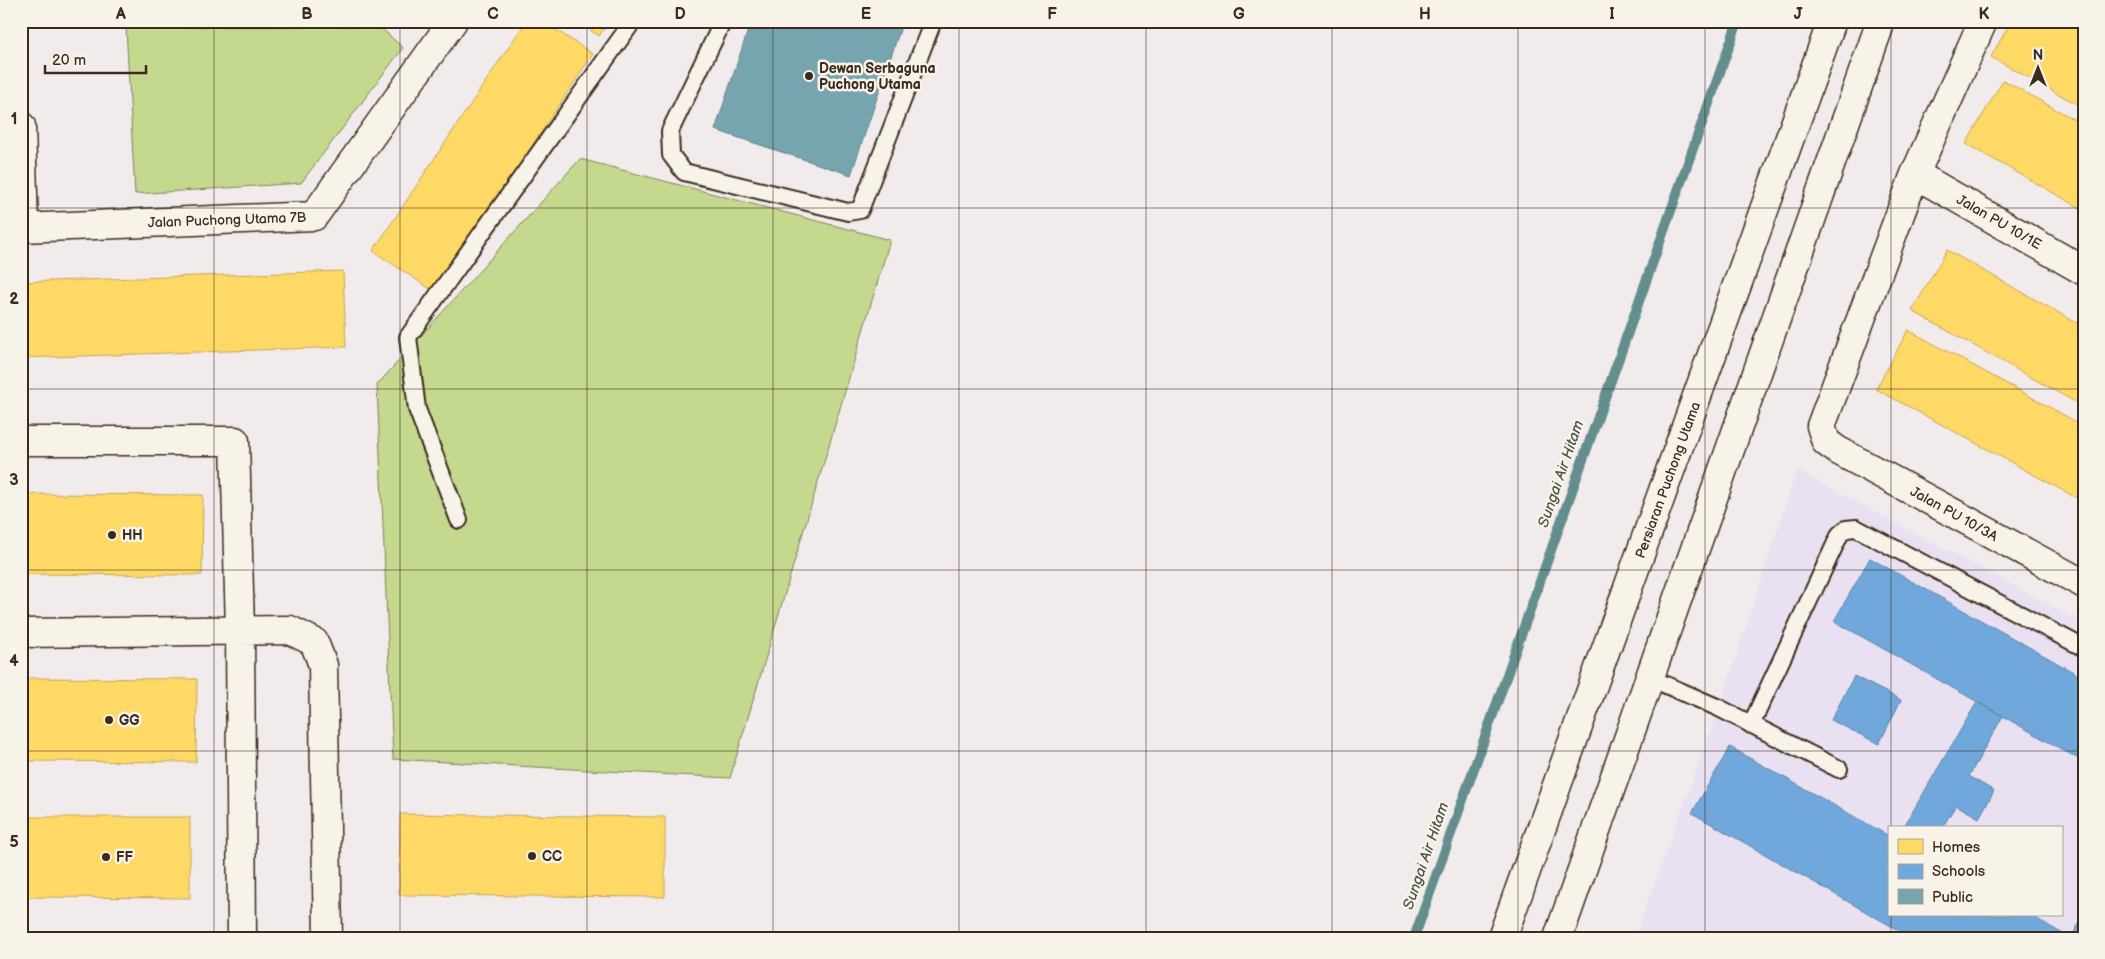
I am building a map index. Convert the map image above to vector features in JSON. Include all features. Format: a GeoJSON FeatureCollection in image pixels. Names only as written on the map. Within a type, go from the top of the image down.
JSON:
{"type":"FeatureCollection","features":[{"type":"Feature","properties":{"kind":"street","name":"Jalan Puchong Utama 7B"},"geometry":{"type":"LineString","coordinates":[[23,228],[314,216],[453,21]]}},
{"type":"Feature","properties":{"kind":"street","name":"Persiaran Puchong Utama"},"geometry":{"type":"LineString","coordinates":[[1502,938],[1832,21]]}},
{"type":"Feature","properties":{"kind":"street"},"geometry":{"type":"LineString","coordinates":[[1558,938],[1881,21]]}},
{"type":"Feature","properties":{"kind":"street"},"geometry":{"type":"LineString","coordinates":[[1915,174],[1983,21]]}},
{"type":"Feature","properties":{"kind":"street"},"geometry":{"type":"LineString","coordinates":[[21,126],[23,228]]}},
{"type":"Feature","properties":{"kind":"street","name":"Jalan PU 10/1E"},"geometry":{"type":"LineString","coordinates":[[1915,174],[2084,271]]}},
{"type":"Feature","properties":{"kind":"street","name":"Jalan PU 10/3A"},"geometry":{"type":"LineString","coordinates":[[1915,174],[1821,426],[1826,442],[2084,584]]}},
{"type":"Feature","properties":{"kind":"street"},"geometry":{"type":"LineString","coordinates":[[21,441],[235,441],[240,630],[242,938]]}},
{"type":"Feature","properties":{"kind":"street"},"geometry":{"type":"LineString","coordinates":[[21,633],[290,630],[314,642],[323,665],[328,938]]}},
{"type":"Feature","properties":{"kind":"lane"},"geometry":{"type":"LineString","coordinates":[[459,520],[417,409],[408,337],[633,21]]}},
{"type":"Feature","properties":{"kind":"lane"},"geometry":{"type":"LineString","coordinates":[[723,21],[670,131],[671,155],[684,172],[848,212],[860,210],[933,21]]}},
{"type":"Feature","properties":{"kind":"lane"},"geometry":{"type":"LineString","coordinates":[[1751,725],[1840,534],[1846,529],[1856,528],[1881,540],[2084,648]]}},
{"type":"Feature","properties":{"kind":"lane"},"geometry":{"type":"LineString","coordinates":[[1650,678],[1719,708],[1838,769]]}},
{"type":"Feature","properties":{"kind":"shaded area"},"geometry":{"type":"Polygon","coordinates":[[[1797,470],[2084,623],[2084,938],[1634,938],[1719,708],[1797,470]]]}},
{"type":"Feature","properties":{"kind":"green space"},"geometry":{"type":"Polygon","coordinates":[[[379,26],[403,48],[301,183],[135,194],[126,27],[379,26]]]}},
{"type":"Feature","properties":{"kind":"green space"},"geometry":{"type":"Polygon","coordinates":[[[580,159],[890,240],[730,778],[393,759],[377,385],[580,159]]]}},
{"type":"Feature","properties":{"kind":"building: Homes"},"geometry":{"type":"Polygon","coordinates":[[[526,21],[542,21],[593,54],[435,292],[373,251],[526,21]]]}},
{"type":"Feature","properties":{"kind":"building: Homes"},"geometry":{"type":"Polygon","coordinates":[[[577,21],[609,21],[599,36],[577,21]]]}},
{"type":"Feature","properties":{"kind":"building: Homes"},"geometry":{"type":"Polygon","coordinates":[[[2011,21],[2064,21],[2084,32],[2084,108],[1991,57],[2011,21]]]}},
{"type":"Feature","properties":{"kind":"building: Homes"},"geometry":{"type":"Polygon","coordinates":[[[2003,80],[2084,125],[2084,210],[1966,144],[2003,80]]]}},
{"type":"Feature","properties":{"kind":"building: Homes"},"geometry":{"type":"Polygon","coordinates":[[[1947,250],[2084,327],[2084,407],[1912,311],[1947,250]]]}},
{"type":"Feature","properties":{"kind":"building: Homes"},"geometry":{"type":"Polygon","coordinates":[[[343,271],[346,347],[21,358],[21,282],[343,271]]]}},
{"type":"Feature","properties":{"kind":"building: Homes"},"geometry":{"type":"Polygon","coordinates":[[[1908,330],[2084,426],[2084,502],[1876,389],[1908,330]]]}},
{"type":"Feature","properties":{"kind":"building: Homes","name":"HH"},"geometry":{"type":"Polygon","coordinates":[[[21,494],[203,495],[202,575],[21,574],[21,494]]]}},
{"type":"Feature","properties":{"kind":"building: Homes","name":"GG"},"geometry":{"type":"Polygon","coordinates":[[[21,678],[197,679],[196,762],[21,761],[21,678]]]}},
{"type":"Feature","properties":{"kind":"building: Homes","name":"CC"},"geometry":{"type":"Polygon","coordinates":[[[400,814],[665,817],[665,897],[399,895],[400,814]]]}},
{"type":"Feature","properties":{"kind":"building: Homes","name":"FF"},"geometry":{"type":"Polygon","coordinates":[[[21,817],[190,817],[190,898],[21,897],[21,817]]]}},
{"type":"Feature","properties":{"kind":"building: Schools"},"geometry":{"type":"Polygon","coordinates":[[[1870,558],[2084,678],[2084,762],[1834,621],[1870,558]]]}},
{"type":"Feature","properties":{"kind":"building: Schools"},"geometry":{"type":"Polygon","coordinates":[[[1854,676],[1901,700],[1879,744],[1831,720],[1854,676]]]}},
{"type":"Feature","properties":{"kind":"building: Schools"},"geometry":{"type":"Polygon","coordinates":[[[1977,702],[2003,716],[1969,776],[1994,791],[1979,818],[1956,805],[1943,826],[1904,826],[1977,702]]]}},
{"type":"Feature","properties":{"kind":"building: Schools"},"geometry":{"type":"Polygon","coordinates":[[[1730,747],[1888,835],[1888,916],[2032,916],[2070,938],[1912,938],[1692,813],[1730,747]]]}},
{"type":"Feature","properties":{"kind":"building: Schools"},"geometry":{"type":"Polygon","coordinates":[[[2084,915],[2084,938],[2071,938],[2084,915]]]}},
{"type":"Feature","properties":{"kind":"building: Public","name":"Dewan Serbaguna Puchong Utama"},"geometry":{"type":"Polygon","coordinates":[[[751,21],[903,21],[851,175],[715,130],[751,21]]]}},
{"type":"Feature","properties":{"kind":"waterway","name":"Sungai Air Hitam"},"geometry":{"type":"LineString","coordinates":[[1414,938],[1738,21]]}},
{"type":"Feature","properties":{"kind":"place","name":"Dewan Serbaguna Puchong Utama"},"geometry":{"type":"Point","coordinates":[809,76]}},
{"type":"Feature","properties":{"kind":"place","name":"HH"},"geometry":{"type":"Point","coordinates":[112,535]}},
{"type":"Feature","properties":{"kind":"place","name":"GG"},"geometry":{"type":"Point","coordinates":[109,720]}},
{"type":"Feature","properties":{"kind":"place","name":"CC"},"geometry":{"type":"Point","coordinates":[532,856]}},
{"type":"Feature","properties":{"kind":"place","name":"FF"},"geometry":{"type":"Point","coordinates":[106,857]}}]}
